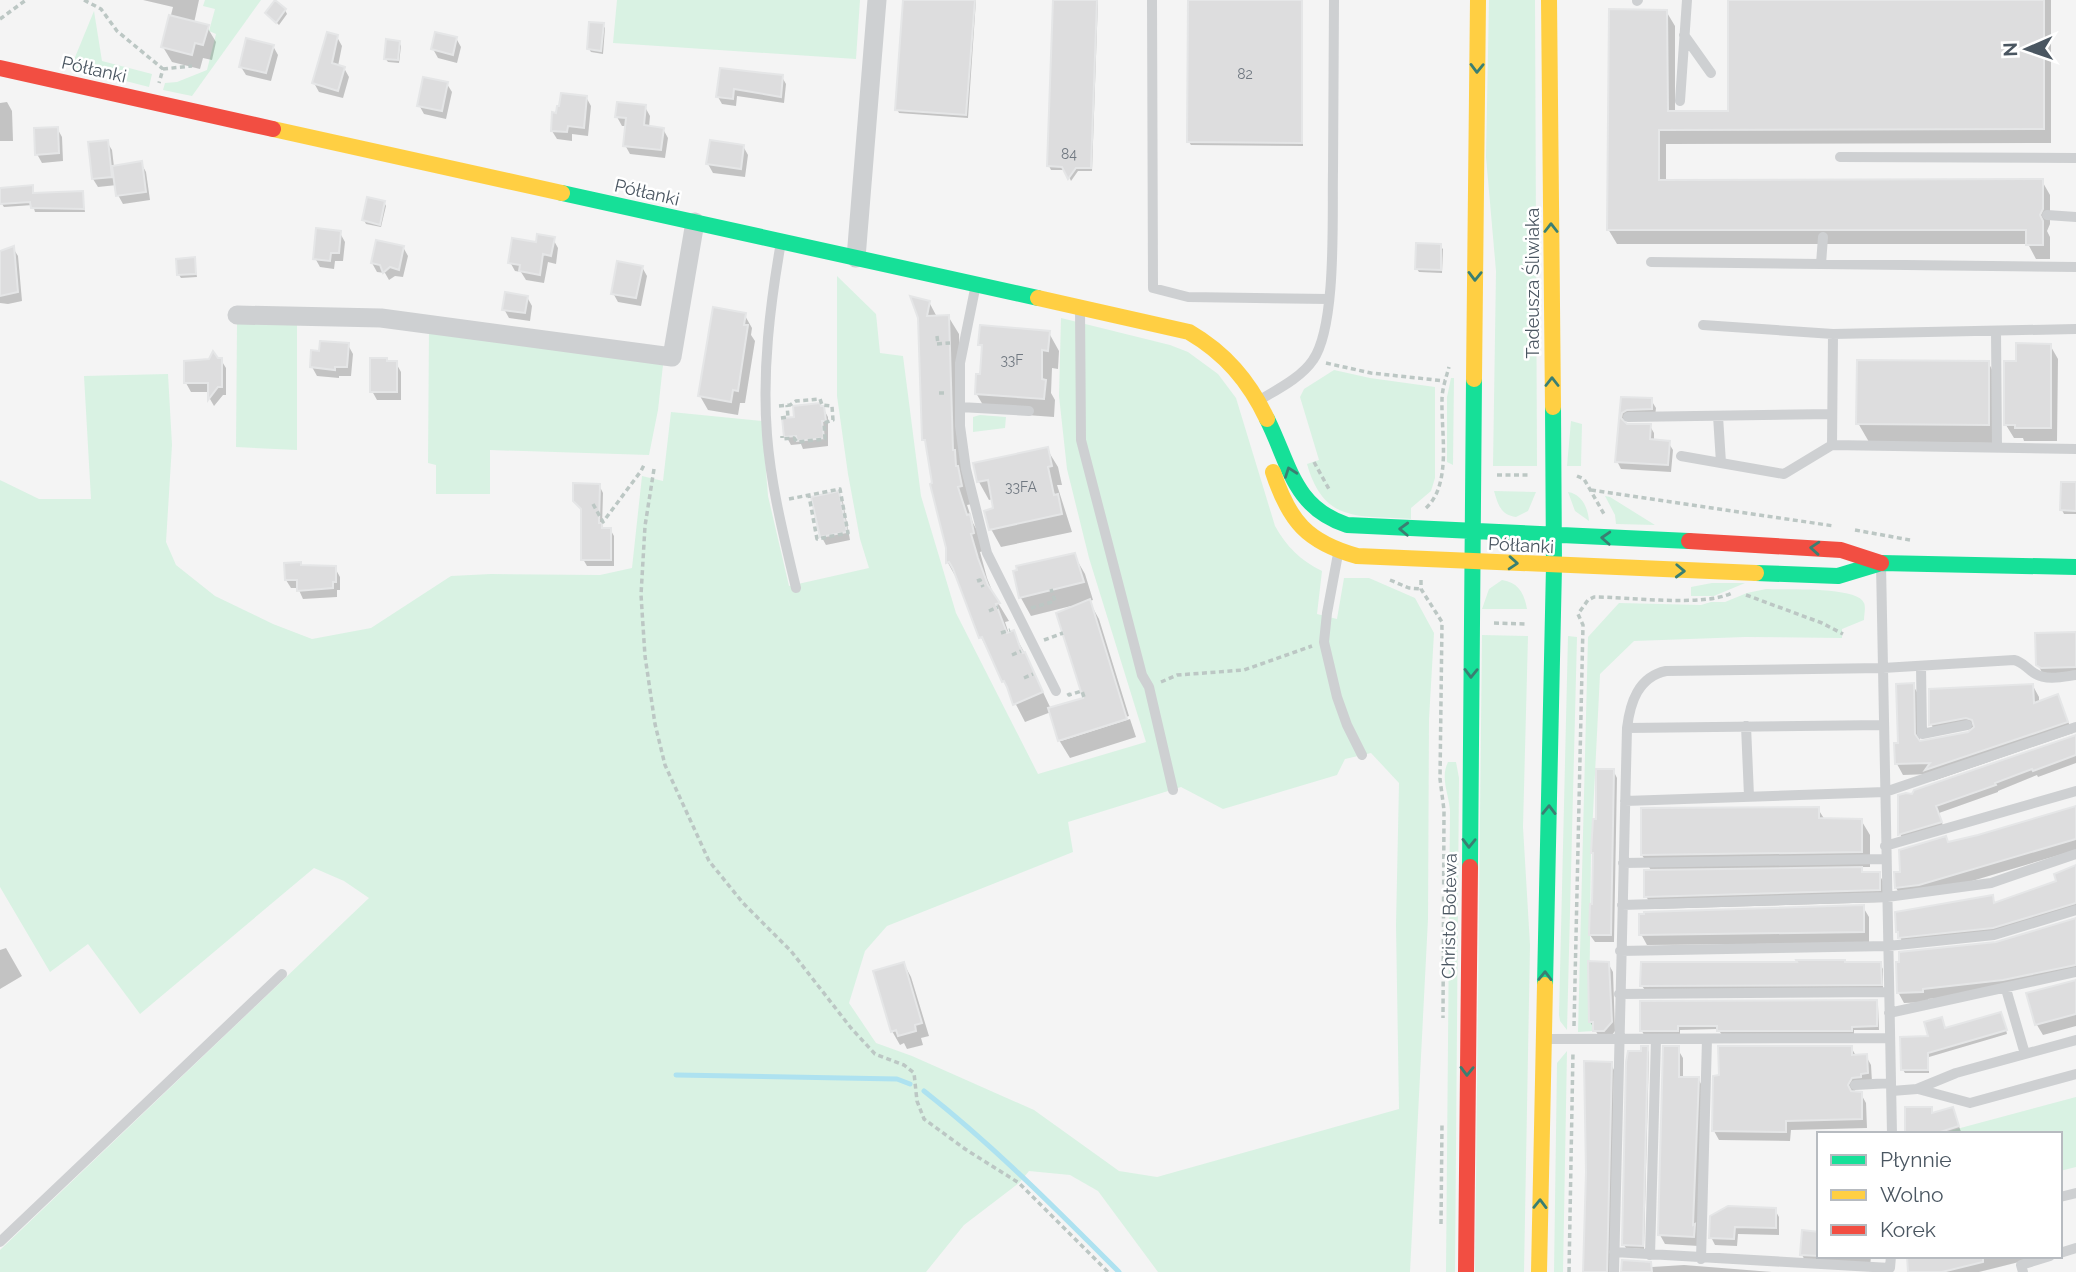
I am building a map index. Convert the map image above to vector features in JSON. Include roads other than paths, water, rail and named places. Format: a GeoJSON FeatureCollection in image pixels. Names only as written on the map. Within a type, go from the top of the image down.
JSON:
{"type":"FeatureCollection","features":[{"type":"Feature","properties":{"kind":"street"},"geometry":{"type":"LineString","coordinates":[[856,258],[877,0]]}},
{"type":"Feature","properties":{"kind":"street"},"geometry":{"type":"LineString","coordinates":[[1472,561],[1478,0]]}},
{"type":"Feature","properties":{"kind":"street","name":"Tadeusza Śliwiaka"},"geometry":{"type":"LineString","coordinates":[[1549,0],[1554,566]]}},
{"type":"Feature","properties":{"kind":"street","name":"Półłanki"},"geometry":{"type":"LineString","coordinates":[[0,68],[1174,327],[1214,346],[1237,369],[1281,447],[1298,492],[1320,514],[1333,521],[1353,526],[1764,544],[1841,550],[1881,564]]}},
{"type":"Feature","properties":{"kind":"street"},"geometry":{"type":"LineString","coordinates":[[237,315],[381,318],[672,357],[695,222]]}},
{"type":"Feature","properties":{"kind":"street","name":"Półłanki"},"geometry":{"type":"LineString","coordinates":[[1257,401],[1266,450],[1290,515],[1309,536],[1339,552],[1357,556],[1838,576],[1881,564],[2076,567]]}},
{"type":"Feature","properties":{"kind":"street","name":"Christo Botewa"},"geometry":{"type":"LineString","coordinates":[[1466,1272],[1472,561]]}},
{"type":"Feature","properties":{"kind":"street"},"geometry":{"type":"LineString","coordinates":[[1539,1272],[1554,566]]}},
{"type":"Feature","properties":{"kind":"lane"},"geometry":{"type":"LineString","coordinates":[[1152,0],[1153,288],[1188,298],[1328,299]]}},
{"type":"Feature","properties":{"kind":"lane"},"geometry":{"type":"LineString","coordinates":[[1257,401],[1297,376],[1314,360],[1320,349],[1328,299],[1332,247],[1334,0]]}},
{"type":"Feature","properties":{"kind":"lane"},"geometry":{"type":"LineString","coordinates":[[1680,100],[1686,0]]}},
{"type":"Feature","properties":{"kind":"lane"},"geometry":{"type":"LineString","coordinates":[[1685,35],[1711,73]]}},
{"type":"Feature","properties":{"kind":"lane"},"geometry":{"type":"LineString","coordinates":[[1840,157],[2076,158]]}},
{"type":"Feature","properties":{"kind":"lane"},"geometry":{"type":"LineString","coordinates":[[2047,215],[2076,217]]}},
{"type":"Feature","properties":{"kind":"lane"},"geometry":{"type":"LineString","coordinates":[[1821,264],[1823,237]]}},
{"type":"Feature","properties":{"kind":"lane"},"geometry":{"type":"LineString","coordinates":[[781,241],[768,337],[767,433],[776,502],[796,588]]}},
{"type":"Feature","properties":{"kind":"lane"},"geometry":{"type":"LineString","coordinates":[[1651,262],[2076,267]]}},
{"type":"Feature","properties":{"kind":"lane"},"geometry":{"type":"LineString","coordinates":[[976,284],[960,363],[960,407],[966,469],[987,553],[1060,689]]}},
{"type":"Feature","properties":{"kind":"lane"},"geometry":{"type":"LineString","coordinates":[[1080,307],[1081,440],[1142,675],[1149,687],[1173,790]]}},
{"type":"Feature","properties":{"kind":"lane"},"geometry":{"type":"LineString","coordinates":[[1703,325],[1833,334],[2076,329]]}},
{"type":"Feature","properties":{"kind":"lane"},"geometry":{"type":"LineString","coordinates":[[1996,331],[1997,448]]}},
{"type":"Feature","properties":{"kind":"lane"},"geometry":{"type":"LineString","coordinates":[[1832,445],[1833,334]]}},
{"type":"Feature","properties":{"kind":"lane"},"geometry":{"type":"LineString","coordinates":[[960,407],[1029,411]]}},
{"type":"Feature","properties":{"kind":"lane"},"geometry":{"type":"LineString","coordinates":[[1628,417],[1832,414]]}},
{"type":"Feature","properties":{"kind":"lane"},"geometry":{"type":"LineString","coordinates":[[1718,416],[1721,463]]}},
{"type":"Feature","properties":{"kind":"lane"},"geometry":{"type":"LineString","coordinates":[[1681,456],[1784,474],[1832,445],[2076,449]]}},
{"type":"Feature","properties":{"kind":"lane"},"geometry":{"type":"LineString","coordinates":[[1339,552],[1324,642],[1337,697],[1362,755]]}},
{"type":"Feature","properties":{"kind":"lane"},"geometry":{"type":"LineString","coordinates":[[1881,564],[1892,1132]]}},
{"type":"Feature","properties":{"kind":"lane"},"geometry":{"type":"LineString","coordinates":[[1614,1272],[1627,728],[1632,700],[1638,690],[1658,673],[1883,668],[2014,660],[2022,662],[2037,675],[2047,678],[2076,675]]}},
{"type":"Feature","properties":{"kind":"lane"},"geometry":{"type":"LineString","coordinates":[[1921,666],[1922,734],[1967,725]]}},
{"type":"Feature","properties":{"kind":"lane"},"geometry":{"type":"LineString","coordinates":[[1627,728],[1884,725]]}},
{"type":"Feature","properties":{"kind":"lane"},"geometry":{"type":"LineString","coordinates":[[1746,726],[1749,796]]}},
{"type":"Feature","properties":{"kind":"lane"},"geometry":{"type":"LineString","coordinates":[[1625,801],[1885,792],[2076,727]]}},
{"type":"Feature","properties":{"kind":"lane"},"geometry":{"type":"LineString","coordinates":[[1885,846],[2076,791]]}},
{"type":"Feature","properties":{"kind":"lane"},"geometry":{"type":"LineString","coordinates":[[1622,905],[1887,897],[1991,883],[2076,853]]}},
{"type":"Feature","properties":{"kind":"lane"},"geometry":{"type":"LineString","coordinates":[[1623,863],[1885,859]]}},
{"type":"Feature","properties":{"kind":"lane"},"geometry":{"type":"LineString","coordinates":[[1620,951],[1888,946],[1994,935],[2076,910]]}},
{"type":"Feature","properties":{"kind":"lane"},"geometry":{"type":"LineString","coordinates":[[1889,1013],[2076,972]]}},
{"type":"Feature","properties":{"kind":"lane"},"geometry":{"type":"LineString","coordinates":[[0,1242],[282,974]]}},
{"type":"Feature","properties":{"kind":"lane"},"geometry":{"type":"LineString","coordinates":[[2006,989],[2025,1054]]}},
{"type":"Feature","properties":{"kind":"lane"},"geometry":{"type":"LineString","coordinates":[[1619,994],[1889,992]]}},
{"type":"Feature","properties":{"kind":"lane"},"geometry":{"type":"LineString","coordinates":[[1543,1039],[1890,1038]]}},
{"type":"Feature","properties":{"kind":"lane"},"geometry":{"type":"LineString","coordinates":[[1700,1259],[1707,1039]]}},
{"type":"Feature","properties":{"kind":"lane"},"geometry":{"type":"LineString","coordinates":[[1650,1255],[1656,1040]]}},
{"type":"Feature","properties":{"kind":"lane"},"geometry":{"type":"LineString","coordinates":[[1917,1089],[1956,1073],[2076,1040]]}},
{"type":"Feature","properties":{"kind":"lane"},"geometry":{"type":"LineString","coordinates":[[1855,1085],[1917,1089],[1970,1102],[2076,1074]]}},
{"type":"Feature","properties":{"kind":"lane"},"geometry":{"type":"LineString","coordinates":[[1614,1252],[1890,1270]]}},
{"type":"Feature","properties":{"kind":"lane"},"geometry":{"type":"LineString","coordinates":[[2023,1272],[2021,1265],[2044,1258]]}},
{"type":"Feature","properties":{"kind":"waterway"},"geometry":{"type":"LineString","coordinates":[[676,1075],[897,1079],[910,1084]]}},
{"type":"Feature","properties":{"kind":"waterway"},"geometry":{"type":"LineString","coordinates":[[924,1091],[1000,1156],[1119,1272]]}}]}
